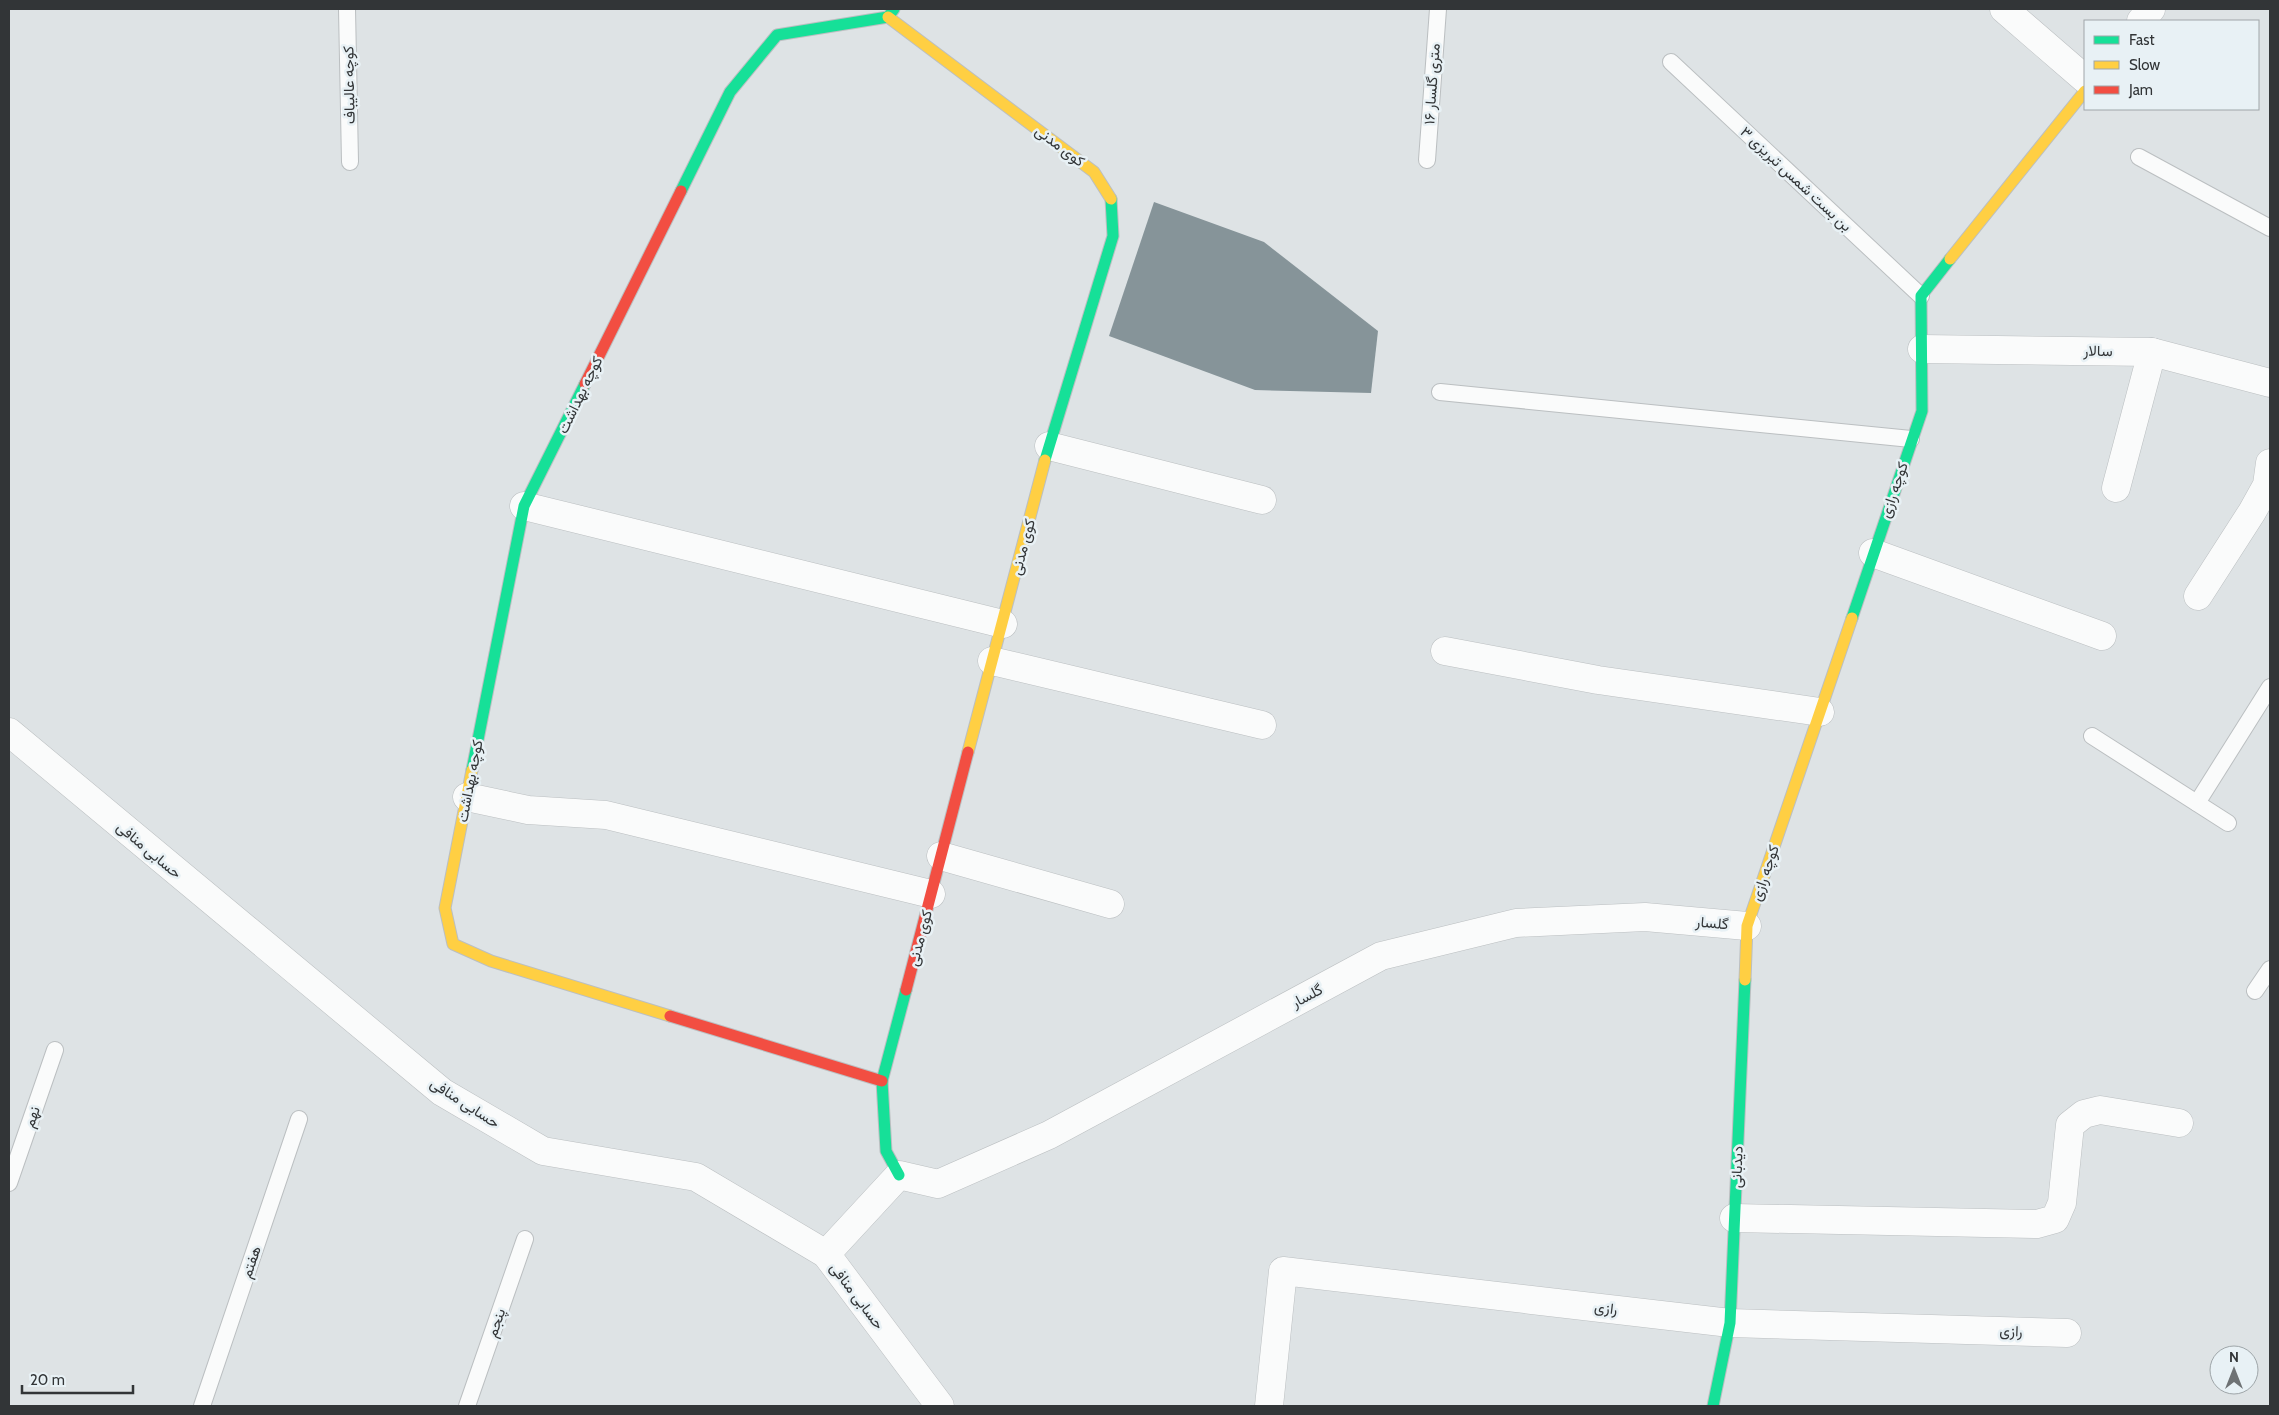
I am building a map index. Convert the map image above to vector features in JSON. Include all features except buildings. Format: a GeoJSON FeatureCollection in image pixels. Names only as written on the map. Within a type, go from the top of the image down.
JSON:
{"type":"FeatureCollection","features":[{"type":"Feature","properties":{"kind":"street"},"geometry":{"type":"LineString","coordinates":[[2004,9],[2084,78]]}},
{"type":"Feature","properties":{"kind":"street"},"geometry":{"type":"LineString","coordinates":[[2142,20],[2151,9]]}},
{"type":"Feature","properties":{"kind":"street","name":"کوی مدنی"},"geometry":{"type":"LineString","coordinates":[[891,13],[1094,172],[1111,199],[1113,236],[1049,446],[882,1081],[886,1151],[899,1174]]}},
{"type":"Feature","properties":{"kind":"street","name":"کوچه بهداشت"},"geometry":{"type":"LineString","coordinates":[[882,1081],[490,961],[453,944],[445,908],[524,506],[730,92],[777,35],[891,13]]}},
{"type":"Feature","properties":{"kind":"street"},"geometry":{"type":"LineString","coordinates":[[1921,296],[2084,92]]}},
{"type":"Feature","properties":{"kind":"street","name":"کوچه رازی"},"geometry":{"type":"LineString","coordinates":[[1747,926],[1922,411],[1921,296]]}},
{"type":"Feature","properties":{"kind":"street","name":"سالار"},"geometry":{"type":"LineString","coordinates":[[1922,348],[2152,352],[2270,383]]}},
{"type":"Feature","properties":{"kind":"street"},"geometry":{"type":"LineString","coordinates":[[2116,488],[2152,352]]}},
{"type":"Feature","properties":{"kind":"street"},"geometry":{"type":"LineString","coordinates":[[1049,446],[1262,500]]}},
{"type":"Feature","properties":{"kind":"street"},"geometry":{"type":"LineString","coordinates":[[2198,596],[2252,512],[2267,485],[2270,464]]}},
{"type":"Feature","properties":{"kind":"street"},"geometry":{"type":"LineString","coordinates":[[524,506],[1002,624]]}},
{"type":"Feature","properties":{"kind":"street"},"geometry":{"type":"LineString","coordinates":[[1873,553],[2102,636]]}},
{"type":"Feature","properties":{"kind":"street"},"geometry":{"type":"LineString","coordinates":[[1445,651],[1598,680],[1820,712]]}},
{"type":"Feature","properties":{"kind":"street"},"geometry":{"type":"LineString","coordinates":[[992,661],[1262,725]]}},
{"type":"Feature","properties":{"kind":"street","name":"حسابی منافی"},"geometry":{"type":"LineString","coordinates":[[9,732],[40,760],[442,1092],[543,1151],[696,1177],[826,1254],[940,1406]]}},
{"type":"Feature","properties":{"kind":"street"},"geometry":{"type":"LineString","coordinates":[[467,797],[528,810],[606,815],[932,894]]}},
{"type":"Feature","properties":{"kind":"street"},"geometry":{"type":"LineString","coordinates":[[941,856],[1110,904]]}},
{"type":"Feature","properties":{"kind":"street","name":"گلسار"},"geometry":{"type":"LineString","coordinates":[[899,1174],[938,1184],[1049,1135],[1381,956],[1516,923],[1645,917],[1747,926]]}},
{"type":"Feature","properties":{"kind":"street","name":"دیدبانی"},"geometry":{"type":"LineString","coordinates":[[1713,1406],[1730,1323],[1747,926]]}},
{"type":"Feature","properties":{"kind":"street"},"geometry":{"type":"LineString","coordinates":[[1734,1218],[2037,1224],[2054,1219],[2062,1204],[2070,1125],[2084,1114],[2100,1110],[2179,1123]]}},
{"type":"Feature","properties":{"kind":"street"},"geometry":{"type":"LineString","coordinates":[[826,1254],[899,1174]]}},
{"type":"Feature","properties":{"kind":"street","name":"رازی"},"geometry":{"type":"LineString","coordinates":[[1269,1406],[1283,1271],[1730,1323],[2067,1333]]}},
{"type":"Feature","properties":{"kind":"lane","name":"کوچه عالیباف"},"geometry":{"type":"LineString","coordinates":[[347,9],[350,162]]}},
{"type":"Feature","properties":{"kind":"lane","name":"۱۶ متری گلسار"},"geometry":{"type":"LineString","coordinates":[[1426,160],[1438,9]]}},
{"type":"Feature","properties":{"kind":"lane","name":"بن بست شمس تبریزی ۳"},"geometry":{"type":"LineString","coordinates":[[1671,62],[1921,296]]}},
{"type":"Feature","properties":{"kind":"lane"},"geometry":{"type":"LineString","coordinates":[[2139,157],[2270,228]]}},
{"type":"Feature","properties":{"kind":"lane"},"geometry":{"type":"LineString","coordinates":[[1440,392],[1911,439]]}},
{"type":"Feature","properties":{"kind":"lane"},"geometry":{"type":"LineString","coordinates":[[2197,803],[2270,687]]}},
{"type":"Feature","properties":{"kind":"lane"},"geometry":{"type":"LineString","coordinates":[[2092,736],[2228,823]]}},
{"type":"Feature","properties":{"kind":"lane"},"geometry":{"type":"LineString","coordinates":[[2255,991],[2270,969]]}},
{"type":"Feature","properties":{"kind":"lane","name":"نهم"},"geometry":{"type":"LineString","coordinates":[[9,1183],[55,1050]]}},
{"type":"Feature","properties":{"kind":"lane","name":"هفتم"},"geometry":{"type":"LineString","coordinates":[[202,1406],[299,1119]]}},
{"type":"Feature","properties":{"kind":"lane","name":"پنجم"},"geometry":{"type":"LineString","coordinates":[[467,1406],[525,1239]]}},
{"type":"Feature","properties":{"kind":"traffic: fast"},"geometry":{"type":"LineString","coordinates":[[681,191],[730,92],[777,35],[888,17],[894,9]]}},
{"type":"Feature","properties":{"kind":"traffic: fast"},"geometry":{"type":"LineString","coordinates":[[1045,460],[1113,236],[1111,199]]}},
{"type":"Feature","properties":{"kind":"traffic: fast"},"geometry":{"type":"LineString","coordinates":[[1852,618],[1922,411],[1921,296],[1950,259]]}},
{"type":"Feature","properties":{"kind":"traffic: fast"},"geometry":{"type":"LineString","coordinates":[[472,770],[524,506],[585,384]]}},
{"type":"Feature","properties":{"kind":"traffic: fast"},"geometry":{"type":"LineString","coordinates":[[1713,1406],[1730,1323],[1745,980]]}},
{"type":"Feature","properties":{"kind":"traffic: fast"},"geometry":{"type":"LineString","coordinates":[[899,1175],[886,1151],[882,1081],[906,990]]}},
{"type":"Feature","properties":{"kind":"traffic: slow"},"geometry":{"type":"LineString","coordinates":[[888,17],[1094,172],[1111,199]]}},
{"type":"Feature","properties":{"kind":"traffic: slow"},"geometry":{"type":"LineString","coordinates":[[1950,259],[2084,92]]}},
{"type":"Feature","properties":{"kind":"traffic: slow"},"geometry":{"type":"LineString","coordinates":[[968,752],[1045,460]]}},
{"type":"Feature","properties":{"kind":"traffic: slow"},"geometry":{"type":"LineString","coordinates":[[1745,980],[1747,926],[1852,618]]}},
{"type":"Feature","properties":{"kind":"traffic: slow"},"geometry":{"type":"LineString","coordinates":[[472,770],[445,908],[453,944],[491,961],[670,1016]]}},
{"type":"Feature","properties":{"kind":"traffic: jam"},"geometry":{"type":"LineString","coordinates":[[585,384],[681,191]]}},
{"type":"Feature","properties":{"kind":"traffic: jam"},"geometry":{"type":"LineString","coordinates":[[906,990],[968,752]]}},
{"type":"Feature","properties":{"kind":"traffic: jam"},"geometry":{"type":"LineString","coordinates":[[670,1016],[882,1081]]}}]}
